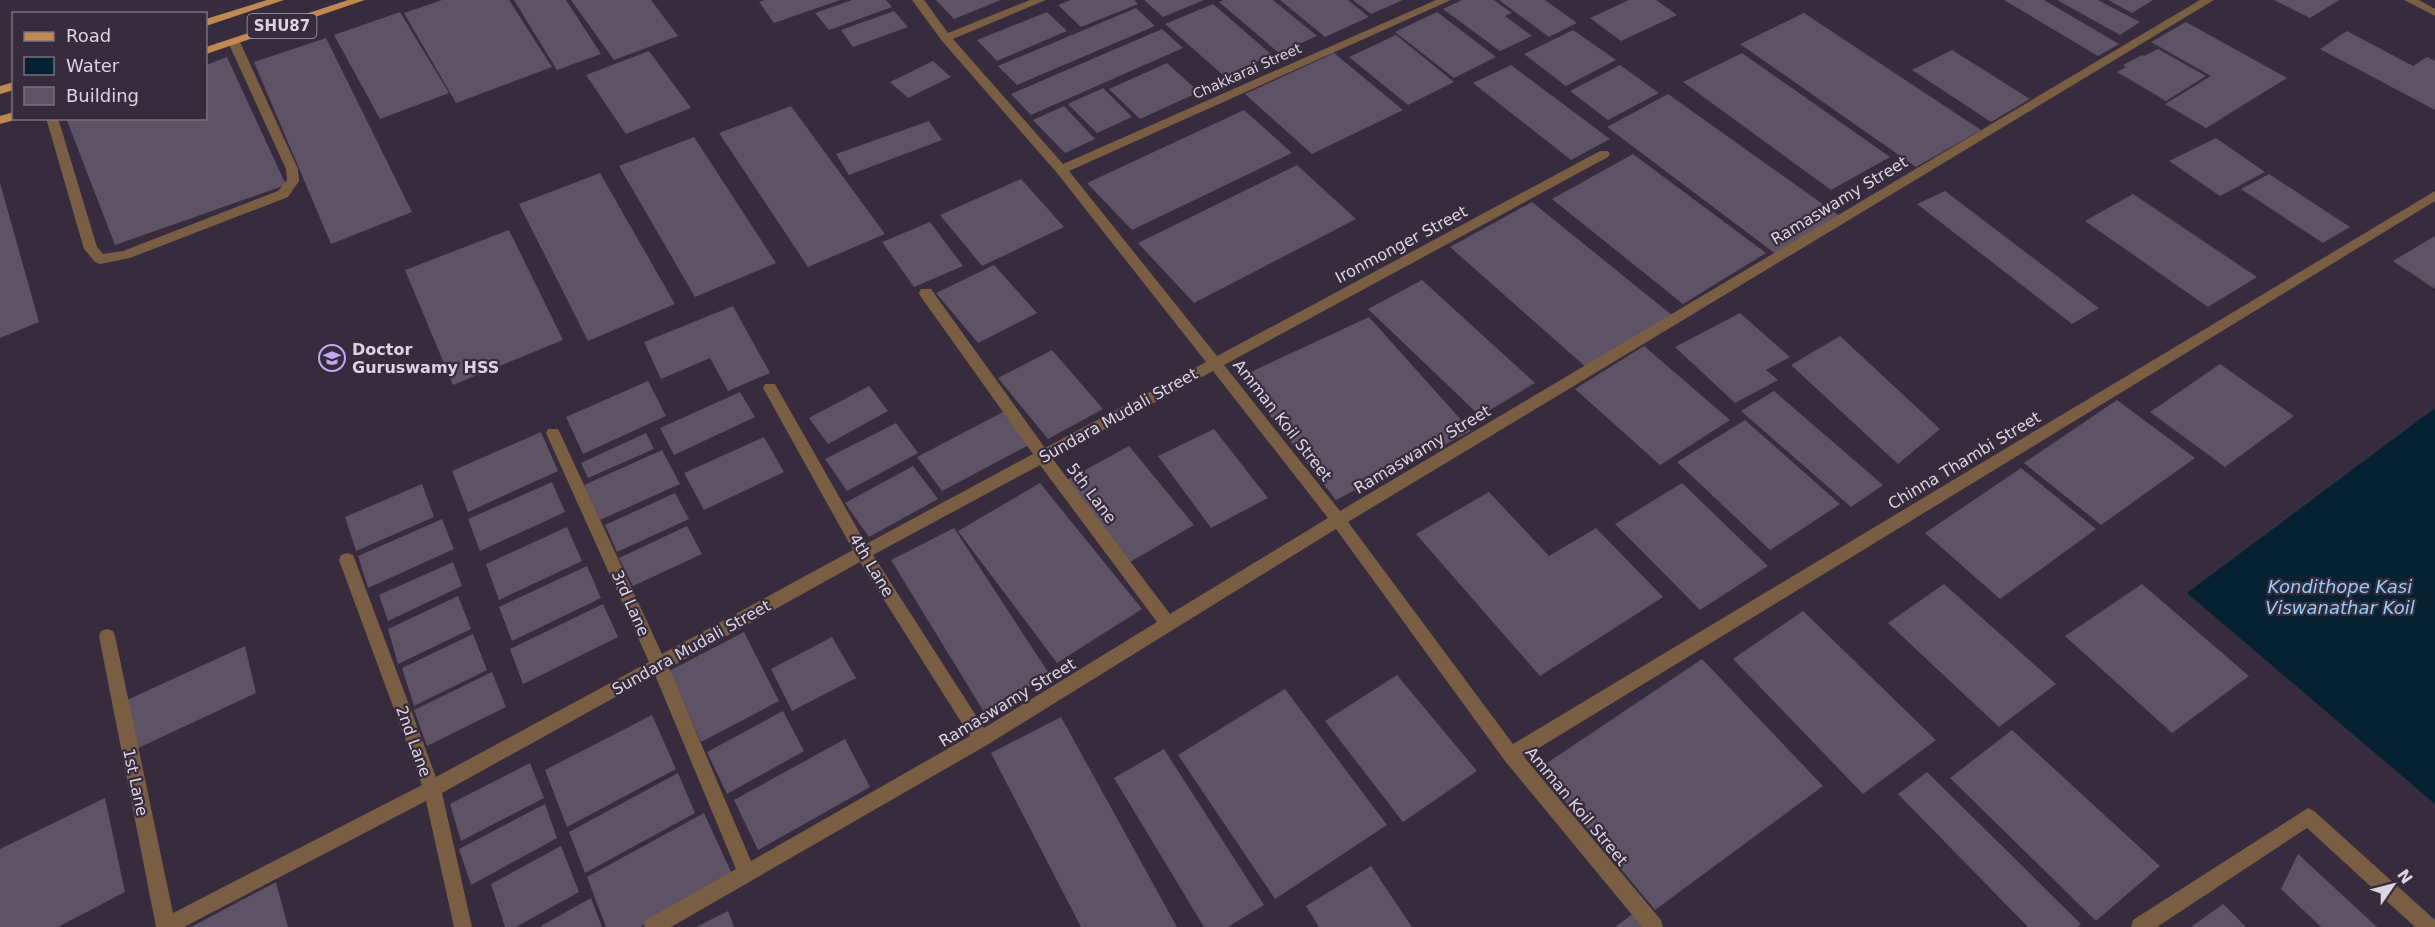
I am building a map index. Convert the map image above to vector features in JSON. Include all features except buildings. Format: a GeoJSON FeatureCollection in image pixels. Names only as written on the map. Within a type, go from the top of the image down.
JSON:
{"type":"FeatureCollection","features":[{"type":"Feature","properties":{"kind":"main road","name":"SHU87"},"geometry":{"type":"LineString","coordinates":[[207,23],[278,0]]}},
{"type":"Feature","properties":{"kind":"main road","name":"SHU87"},"geometry":{"type":"LineString","coordinates":[[207,51],[359,0]]}},
{"type":"Feature","properties":{"kind":"street","name":"Amman Koil Street"},"geometry":{"type":"LineString","coordinates":[[918,0],[946,38],[1061,170],[1214,362],[1338,520],[1511,755],[1654,927]]}},
{"type":"Feature","properties":{"kind":"street"},"geometry":{"type":"LineString","coordinates":[[946,38],[1040,0]]}},
{"type":"Feature","properties":{"kind":"street","name":"Chakkarai Street"},"geometry":{"type":"LineString","coordinates":[[1061,170],[1445,0]]}},
{"type":"Feature","properties":{"kind":"street","name":"Ramaswamy Street"},"geometry":{"type":"LineString","coordinates":[[653,927],[981,739],[1338,520],[2208,0]]}},
{"type":"Feature","properties":{"kind":"street"},"geometry":{"type":"LineString","coordinates":[[2410,0],[2435,13]]}},
{"type":"Feature","properties":{"kind":"street"},"geometry":{"type":"LineString","coordinates":[[53,120],[91,249],[100,259],[125,255],[283,194],[293,181],[291,169],[234,42]]}},
{"type":"Feature","properties":{"kind":"street","name":"Ironmonger Street"},"geometry":{"type":"LineString","coordinates":[[1214,362],[1604,154]]}},
{"type":"Feature","properties":{"kind":"street","name":"Chinna Thambi Street"},"geometry":{"type":"LineString","coordinates":[[1511,755],[2435,195]]}},
{"type":"Feature","properties":{"kind":"street","name":"5th Lane"},"geometry":{"type":"LineString","coordinates":[[926,294],[1042,456],[1169,625]]}},
{"type":"Feature","properties":{"kind":"street","name":"Sundara Mudali Street"},"geometry":{"type":"LineString","coordinates":[[166,927],[432,789],[1214,362]]}},
{"type":"Feature","properties":{"kind":"street","name":"4th Lane"},"geometry":{"type":"LineString","coordinates":[[770,388],[863,552],[981,739]]}},
{"type":"Feature","properties":{"kind":"street","name":"3rd Lane"},"geometry":{"type":"LineString","coordinates":[[554,433],[659,665],[747,874]]}},
{"type":"Feature","properties":{"kind":"street","name":"2nd Lane"},"geometry":{"type":"LineString","coordinates":[[348,560],[432,789],[463,927]]}},
{"type":"Feature","properties":{"kind":"street","name":"1st Lane"},"geometry":{"type":"LineString","coordinates":[[107,636],[166,927]]}},
{"type":"Feature","properties":{"kind":"street"},"geometry":{"type":"LineString","coordinates":[[2140,927],[2308,817],[2429,927]]}},
{"type":"Feature","properties":{"kind":"water","name":"Kondithope Kasi Viswanathar Koil"},"geometry":{"type":"Polygon","coordinates":[[[2435,408],[2435,804],[2187,593],[2435,408]]]}},
{"type":"Feature","properties":{"kind":"place","name":"Doctor Guruswamy HSS"},"geometry":{"type":"Point","coordinates":[332,358]}}]}
